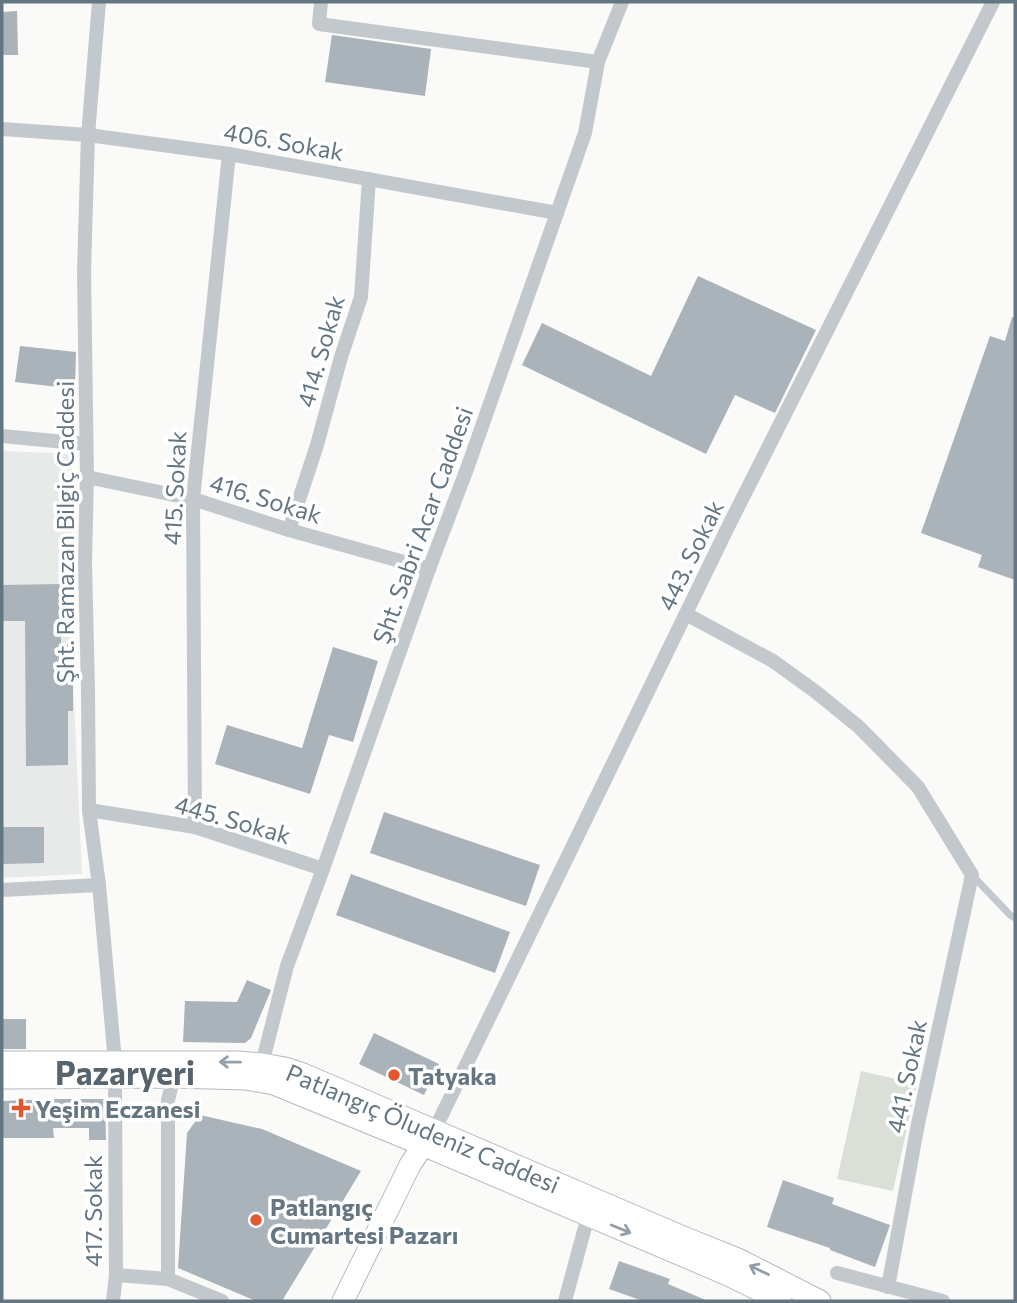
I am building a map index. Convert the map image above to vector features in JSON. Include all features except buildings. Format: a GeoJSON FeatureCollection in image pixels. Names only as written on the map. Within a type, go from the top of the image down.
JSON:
{"type":"FeatureCollection","features":[{"type":"Feature","properties":{"kind":"main road","name":"Patlangıç Öludeniz Caddesi"},"geometry":{"type":"LineString","coordinates":[[2,1062],[174,1077],[246,1079],[274,1084],[428,1138],[740,1260],[820,1301]]}},
{"type":"Feature","properties":{"kind":"main road","name":"Patlangıç Öludeniz Caddesi"},"geometry":{"type":"LineString","coordinates":[[2,1078],[238,1062],[285,1068],[303,1074],[588,1216],[728,1275],[781,1301]]}},
{"type":"Feature","properties":{"kind":"main road"},"geometry":{"type":"LineString","coordinates":[[343,1301],[410,1165],[428,1138]]}},
{"type":"Feature","properties":{"kind":"street","name":"Şht. Ramazan Bilgiç Caddesi"},"geometry":{"type":"LineString","coordinates":[[99,2],[88,135],[84,271],[87,477],[85,562],[89,810],[99,885],[115,1070]]}},
{"type":"Feature","properties":{"kind":"street"},"geometry":{"type":"LineString","coordinates":[[321,2],[319,24],[597,62]]}},
{"type":"Feature","properties":{"kind":"street","name":"Şht. Sabri Acar Caddesi"},"geometry":{"type":"LineString","coordinates":[[262,1064],[287,965],[473,453],[585,133],[597,62],[622,2]]}},
{"type":"Feature","properties":{"kind":"street","name":"443. Sokak"},"geometry":{"type":"LineString","coordinates":[[428,1138],[729,525],[993,2]]}},
{"type":"Feature","properties":{"kind":"street","name":"406. Sokak"},"geometry":{"type":"LineString","coordinates":[[2,129],[88,135],[229,154],[557,213]]}},
{"type":"Feature","properties":{"kind":"street","name":"415. Sokak"},"geometry":{"type":"LineString","coordinates":[[195,827],[193,499],[229,154]]}},
{"type":"Feature","properties":{"kind":"street","name":"414. Sokak"},"geometry":{"type":"LineString","coordinates":[[289,530],[360,297],[369,180]]}},
{"type":"Feature","properties":{"kind":"street"},"geometry":{"type":"LineString","coordinates":[[2,436],[86,444]]}},
{"type":"Feature","properties":{"kind":"street","name":"416. Sokak"},"geometry":{"type":"LineString","coordinates":[[87,477],[193,499],[289,530],[429,569]]}},
{"type":"Feature","properties":{"kind":"street"},"geometry":{"type":"LineString","coordinates":[[686,614],[773,661],[859,727],[918,787],[972,875]]}},
{"type":"Feature","properties":{"kind":"street","name":"445. Sokak"},"geometry":{"type":"LineString","coordinates":[[89,810],[195,827],[323,869]]}},
{"type":"Feature","properties":{"kind":"street","name":"441. Sokak"},"geometry":{"type":"LineString","coordinates":[[888,1287],[918,1124],[972,875]]}},
{"type":"Feature","properties":{"kind":"street"},"geometry":{"type":"LineString","coordinates":[[2,890],[99,885]]}},
{"type":"Feature","properties":{"kind":"street","name":"417. Sokak"},"geometry":{"type":"LineString","coordinates":[[113,1301],[116,1275],[115,1070]]}},
{"type":"Feature","properties":{"kind":"street"},"geometry":{"type":"LineString","coordinates":[[168,1279],[167,1100],[174,1077]]}},
{"type":"Feature","properties":{"kind":"street"},"geometry":{"type":"LineString","coordinates":[[565,1301],[588,1216]]}},
{"type":"Feature","properties":{"kind":"street"},"geometry":{"type":"LineString","coordinates":[[837,1273],[941,1301]]}},
{"type":"Feature","properties":{"kind":"street"},"geometry":{"type":"LineString","coordinates":[[116,1275],[168,1279],[222,1301]]}},
{"type":"Feature","properties":{"kind":"lane"},"geometry":{"type":"LineString","coordinates":[[972,875],[1015,918]]}},
{"type":"Feature","properties":{"kind":"shaded area"},"geometry":{"type":"Polygon","coordinates":[[[2,451],[72,454],[69,594],[82,874],[2,878],[2,451]]]}},
{"type":"Feature","properties":{"kind":"shaded area"},"geometry":{"type":"Polygon","coordinates":[[[861,1071],[917,1084],[893,1191],[837,1179],[861,1071]]]}},
{"type":"Feature","properties":{"kind":"place","name":"Tatyaka"},"geometry":{"type":"Point","coordinates":[394,1075]}},
{"type":"Feature","properties":{"kind":"place","name":"Yeşim Eczanesi"},"geometry":{"type":"Point","coordinates":[21,1108]}},
{"type":"Feature","properties":{"kind":"place","name":"Patlangıç Cumartesi Pazarı"},"geometry":{"type":"Point","coordinates":[256,1220]}},
{"type":"Feature","properties":{"kind":"district","name":"Pazaryeri"},"geometry":{"type":"Point","coordinates":[125,1072]}}]}
